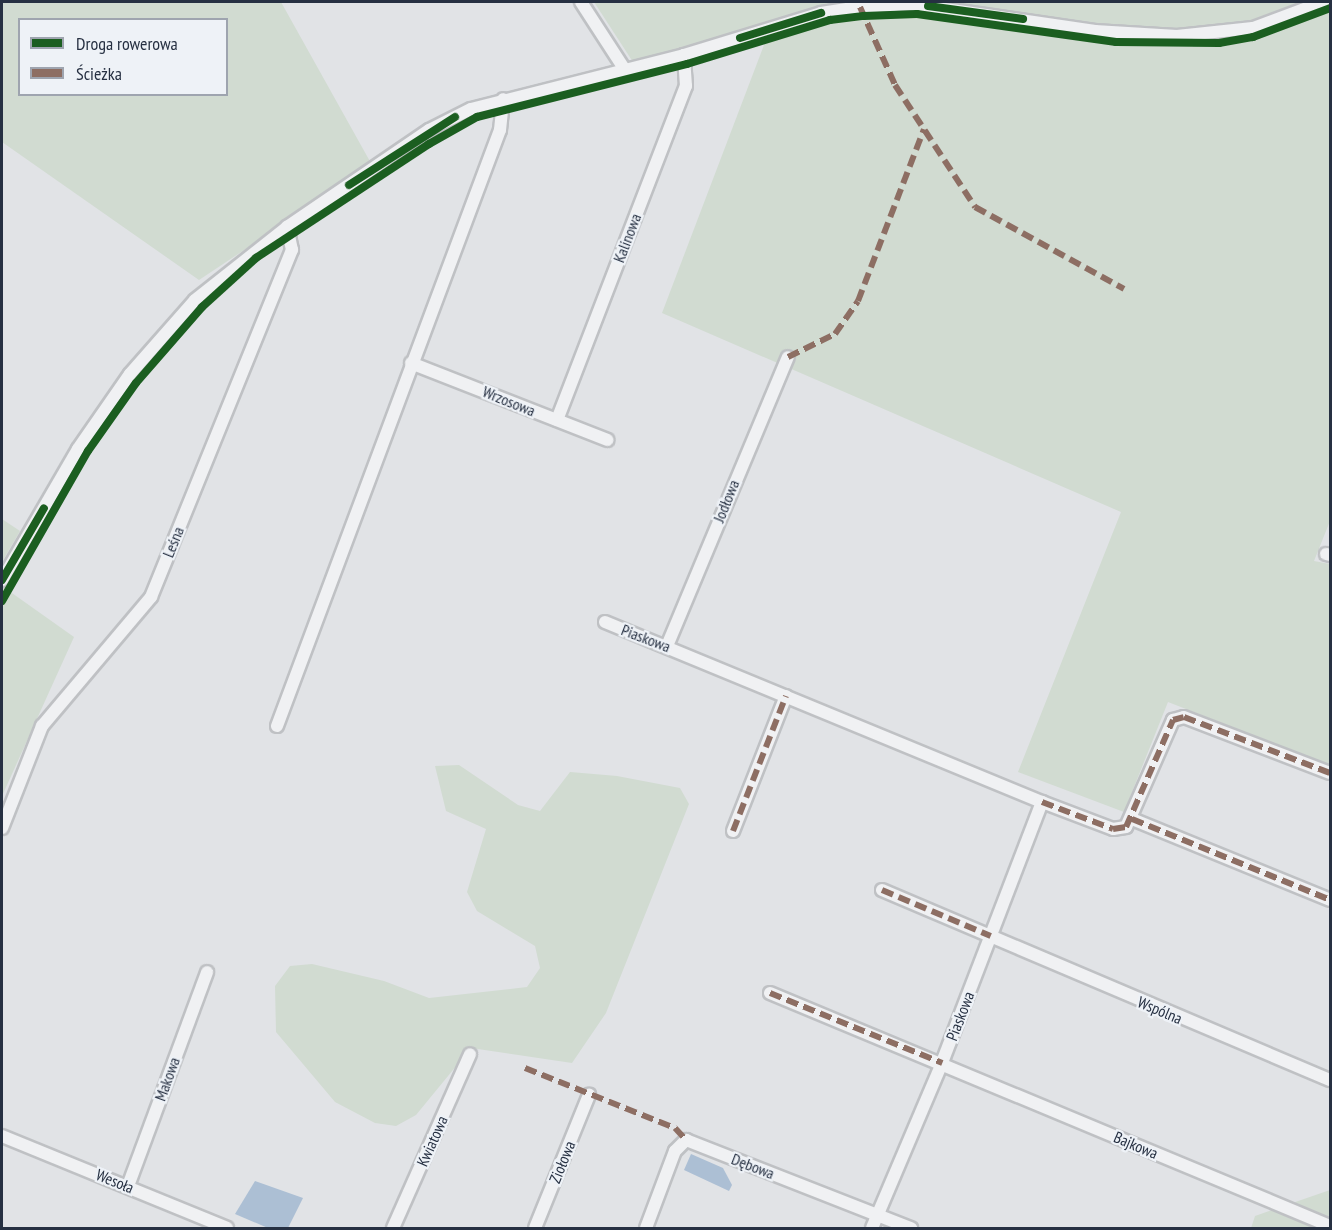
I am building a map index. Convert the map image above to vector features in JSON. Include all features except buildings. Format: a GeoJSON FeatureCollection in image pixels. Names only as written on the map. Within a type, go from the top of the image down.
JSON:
{"type":"FeatureCollection","features":[{"type":"Feature","properties":{"kind":"street"},"geometry":{"type":"LineString","coordinates":[[581,2],[625,70]]}},
{"type":"Feature","properties":{"kind":"street"},"geometry":{"type":"LineString","coordinates":[[2,580],[78,449],[130,374],[195,300],[287,227],[429,130],[471,109],[503,99],[684,55],[821,13],[860,7],[910,4],[1095,31],[1177,36],[1253,28],[1323,2]]}},
{"type":"Feature","properties":{"kind":"street","name":"Kalinowa"},"geometry":{"type":"LineString","coordinates":[[557,420],[686,86],[684,55]]}},
{"type":"Feature","properties":{"kind":"street"},"geometry":{"type":"LineString","coordinates":[[277,726],[500,130],[503,99]]}},
{"type":"Feature","properties":{"kind":"street","name":"Leśna"},"geometry":{"type":"LineString","coordinates":[[2,828],[42,726],[151,597],[292,250],[287,227]]}},
{"type":"Feature","properties":{"kind":"street","name":"Jodłowa"},"geometry":{"type":"LineString","coordinates":[[668,646],[788,357]]}},
{"type":"Feature","properties":{"kind":"street","name":"Wrzosowa"},"geometry":{"type":"LineString","coordinates":[[411,363],[607,440]]}},
{"type":"Feature","properties":{"kind":"street","name":"Piaskowa"},"geometry":{"type":"LineString","coordinates":[[604,622],[668,646],[1042,802],[1113,829],[1126,827],[1132,819]]}},
{"type":"Feature","properties":{"kind":"street"},"geometry":{"type":"LineString","coordinates":[[733,831],[786,696]]}},
{"type":"Feature","properties":{"kind":"street"},"geometry":{"type":"LineString","coordinates":[[1330,773],[1184,717],[1173,720],[1132,819],[1330,900]]}},
{"type":"Feature","properties":{"kind":"street","name":"Piaskowa"},"geometry":{"type":"LineString","coordinates":[[872,1228],[942,1063],[1042,802]]}},
{"type":"Feature","properties":{"kind":"street","name":"Wspólna"},"geometry":{"type":"LineString","coordinates":[[882,890],[1330,1080]]}},
{"type":"Feature","properties":{"kind":"street","name":"Makowa"},"geometry":{"type":"LineString","coordinates":[[128,1186],[207,972]]}},
{"type":"Feature","properties":{"kind":"street","name":"Bajkowa"},"geometry":{"type":"LineString","coordinates":[[770,993],[1330,1226]]}},
{"type":"Feature","properties":{"kind":"street","name":"Kwiatowa"},"geometry":{"type":"LineString","coordinates":[[393,1228],[470,1054]]}},
{"type":"Feature","properties":{"kind":"street","name":"Ziołowa"},"geometry":{"type":"LineString","coordinates":[[535,1228],[589,1095]]}},
{"type":"Feature","properties":{"kind":"street","name":"Wesoła"},"geometry":{"type":"LineString","coordinates":[[2,1136],[227,1228]]}},
{"type":"Feature","properties":{"kind":"street","name":"Dębowa"},"geometry":{"type":"LineString","coordinates":[[646,1228],[675,1151],[686,1140],[911,1228]]}},
{"type":"Feature","properties":{"kind":"shaded area"},"geometry":{"type":"Polygon","coordinates":[[[2,2],[281,2],[372,165],[199,280],[2,142],[2,2]]]}},
{"type":"Feature","properties":{"kind":"shaded area"},"geometry":{"type":"Polygon","coordinates":[[[594,2],[1330,2],[1330,521],[1314,561],[1330,564],[1330,765],[1168,702],[1124,812],[1018,772],[1121,512],[662,313],[772,24],[633,62],[594,2]]]}},
{"type":"Feature","properties":{"kind":"shaded area"},"geometry":{"type":"Polygon","coordinates":[[[2,519],[20,531],[2,562],[2,519]]]}},
{"type":"Feature","properties":{"kind":"shaded area"},"geometry":{"type":"Polygon","coordinates":[[[2,586],[74,637],[2,796],[2,586]]]}},
{"type":"Feature","properties":{"kind":"shaded area"},"geometry":{"type":"Polygon","coordinates":[[[459,765],[518,805],[540,811],[570,772],[617,776],[680,788],[689,804],[606,1013],[572,1063],[471,1048],[416,1115],[396,1126],[375,1123],[335,1102],[276,1032],[275,986],[290,966],[312,964],[384,981],[429,998],[527,987],[540,968],[535,946],[477,911],[467,892],[486,829],[446,811],[435,766],[459,765]]]}},
{"type":"Feature","properties":{"kind":"shaded area"},"geometry":{"type":"Polygon","coordinates":[[[1330,1190],[1330,1228],[1251,1228],[1255,1216],[1330,1190]]]}},
{"type":"Feature","properties":{"kind":"water"},"geometry":{"type":"Polygon","coordinates":[[[691,1154],[723,1168],[732,1185],[729,1191],[684,1170],[691,1154]]]}},
{"type":"Feature","properties":{"kind":"water"},"geometry":{"type":"Polygon","coordinates":[[[255,1181],[303,1198],[288,1228],[268,1228],[235,1214],[255,1181]]]}},
{"type":"Feature","properties":{"kind":"marked path"},"geometry":{"type":"LineString","coordinates":[[860,7],[895,85],[975,207],[1124,289]]}},
{"type":"Feature","properties":{"kind":"marked path"},"geometry":{"type":"LineString","coordinates":[[788,357],[835,334],[858,301],[924,129]]}},
{"type":"Feature","properties":{"kind":"marked path"},"geometry":{"type":"LineString","coordinates":[[733,831],[786,696]]}},
{"type":"Feature","properties":{"kind":"marked path"},"geometry":{"type":"LineString","coordinates":[[1042,802],[1113,829],[1126,827],[1173,720],[1184,717],[1330,773]]}},
{"type":"Feature","properties":{"kind":"marked path"},"geometry":{"type":"LineString","coordinates":[[1132,819],[1330,900]]}},
{"type":"Feature","properties":{"kind":"marked path"},"geometry":{"type":"LineString","coordinates":[[882,890],[991,936]]}},
{"type":"Feature","properties":{"kind":"marked path"},"geometry":{"type":"LineString","coordinates":[[770,993],[942,1063]]}},
{"type":"Feature","properties":{"kind":"marked path"},"geometry":{"type":"LineString","coordinates":[[525,1068],[675,1128],[686,1140]]}},
{"type":"Feature","properties":{"kind":"cycle path"},"geometry":{"type":"LineString","coordinates":[[928,6],[1023,19]]}},
{"type":"Feature","properties":{"kind":"cycle path"},"geometry":{"type":"LineString","coordinates":[[2,601],[88,451],[136,383],[202,307],[256,258],[429,144],[477,117],[687,64],[830,20],[917,14],[1116,42],[1219,43],[1253,37],[1330,8]]}},
{"type":"Feature","properties":{"kind":"cycle path"},"geometry":{"type":"LineString","coordinates":[[740,38],[821,13]]}},
{"type":"Feature","properties":{"kind":"cycle path"},"geometry":{"type":"LineString","coordinates":[[349,185],[455,117]]}},
{"type":"Feature","properties":{"kind":"cycle path"},"geometry":{"type":"LineString","coordinates":[[2,580],[44,508]]}}]}
